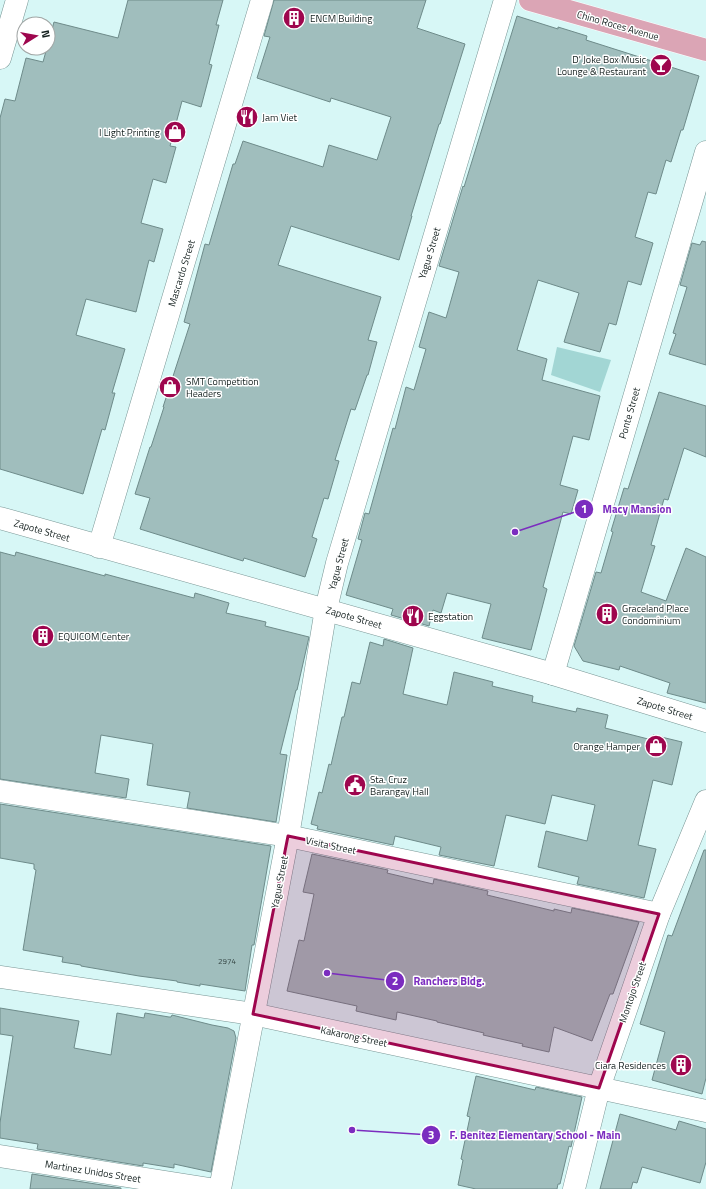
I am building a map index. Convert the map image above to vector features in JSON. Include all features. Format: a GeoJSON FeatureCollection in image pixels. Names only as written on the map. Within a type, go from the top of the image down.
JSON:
{"type":"FeatureCollection","features":[{"type":"Feature","properties":{"kind":"main road","name":"Chino Roces Avenue"},"geometry":{"type":"LineString","coordinates":[[530,0],[706,50]]}},
{"type":"Feature","properties":{"kind":"street"},"geometry":{"type":"LineString","coordinates":[[0,58],[17,0]]}},
{"type":"Feature","properties":{"kind":"street","name":"Mascardo Street"},"geometry":{"type":"LineString","coordinates":[[99,547],[262,0]]}},
{"type":"Feature","properties":{"kind":"street","name":"Yague Street"},"geometry":{"type":"LineString","coordinates":[[220,1189],[288,836],[326,609],[337,563],[505,0]]}},
{"type":"Feature","properties":{"kind":"street","name":"Ponte Street"},"geometry":{"type":"LineString","coordinates":[[553,674],[706,152]]}},
{"type":"Feature","properties":{"kind":"street","name":"Zapote Street"},"geometry":{"type":"LineString","coordinates":[[0,518],[553,674],[706,721]]}},
{"type":"Feature","properties":{"kind":"street","name":"Visita Street"},"geometry":{"type":"LineString","coordinates":[[0,791],[288,836],[659,914]]}},
{"type":"Feature","properties":{"kind":"street","name":"Montojo Street"},"geometry":{"type":"LineString","coordinates":[[574,1189],[599,1088],[659,914],[706,801]]}},
{"type":"Feature","properties":{"kind":"street","name":"Kakarong Street"},"geometry":{"type":"LineString","coordinates":[[0,977],[253,1014],[706,1111]]}},
{"type":"Feature","properties":{"kind":"street","name":"Martinez Unidos Street"},"geometry":{"type":"LineString","coordinates":[[0,1156],[210,1189]]}},
{"type":"Feature","properties":{"kind":"highlighted area"},"geometry":{"type":"Polygon","coordinates":[[[288,836],[659,914],[599,1088],[253,1014],[288,836]]]}},
{"type":"Feature","properties":{"kind":"shaded area"},"geometry":{"type":"Polygon","coordinates":[[[557,347],[611,360],[600,392],[551,375],[557,347]]]}},
{"type":"Feature","properties":{"kind":"building"},"geometry":{"type":"Polygon","coordinates":[[[128,0],[223,0],[216,25],[219,25],[209,64],[212,65],[201,107],[182,101],[170,146],[176,147],[166,183],[153,179],[141,223],[163,229],[154,262],[149,260],[136,312],[86,299],[76,335],[125,349],[112,393],[115,393],[105,430],[102,429],[83,494],[0,469],[0,118],[5,99],[15,101],[26,58],[43,62],[45,56],[56,56],[56,22],[118,38],[128,0]]]}},
{"type":"Feature","properties":{"kind":"building"},"geometry":{"type":"Polygon","coordinates":[[[274,0],[426,0],[417,28],[465,44],[439,124],[399,260],[291,226],[278,265],[381,297],[368,340],[377,342],[368,375],[355,410],[351,409],[335,460],[339,461],[328,499],[324,498],[312,537],[317,539],[305,577],[244,558],[243,561],[140,529],[150,498],[135,494],[190,324],[184,322],[205,244],[209,245],[233,164],[235,164],[243,141],[323,167],[329,145],[377,160],[391,117],[331,98],[330,102],[257,78],[270,37],[264,36],[274,0]]]}},
{"type":"Feature","properties":{"kind":"building"},"geometry":{"type":"Polygon","coordinates":[[[517,16],[558,29],[558,27],[587,36],[586,40],[699,76],[683,130],[681,130],[671,162],[666,160],[656,194],[648,192],[635,237],[653,243],[641,285],[628,281],[616,325],[609,323],[600,352],[564,342],[579,293],[538,280],[517,350],[547,359],[542,380],[600,396],[589,440],[573,436],[560,485],[578,490],[571,514],[563,512],[543,587],[547,589],[531,650],[482,638],[491,604],[447,593],[441,613],[433,610],[429,626],[391,615],[393,609],[346,595],[362,540],[358,539],[365,513],[369,514],[406,387],[414,390],[426,349],[419,347],[429,312],[446,318],[459,272],[439,266],[517,16]]]}},
{"type":"Feature","properties":{"kind":"building"},"geometry":{"type":"Polygon","coordinates":[[[702,241],[706,242],[706,365],[669,354],[676,334],[673,333],[687,287],[680,285],[692,243],[700,245],[702,241]]]}},
{"type":"Feature","properties":{"kind":"building"},"geometry":{"type":"Polygon","coordinates":[[[659,392],[706,406],[706,457],[684,448],[668,500],[664,499],[651,545],[655,546],[641,592],[666,601],[686,548],[706,557],[706,703],[667,693],[670,683],[620,666],[619,670],[583,661],[574,646],[596,572],[601,573],[613,532],[611,531],[624,488],[628,489],[659,392]]]}},
{"type":"Feature","properties":{"kind":"building"},"geometry":{"type":"Polygon","coordinates":[[[0,552],[15,556],[16,552],[194,598],[195,593],[229,603],[226,613],[266,622],[265,626],[309,637],[280,754],[287,755],[276,822],[187,808],[190,792],[147,785],[153,744],[101,735],[95,773],[129,779],[126,798],[0,779],[0,552]]]}},
{"type":"Feature","properties":{"kind":"building"},"geometry":{"type":"Polygon","coordinates":[[[384,639],[413,648],[403,694],[447,705],[454,672],[493,682],[492,686],[533,696],[532,702],[576,712],[577,708],[608,715],[605,728],[652,740],[653,735],[682,742],[672,785],[653,780],[638,845],[656,849],[644,898],[577,884],[579,877],[538,867],[546,831],[587,841],[595,805],[552,795],[545,824],[506,815],[494,866],[439,855],[441,847],[395,836],[393,845],[317,829],[318,826],[311,824],[319,792],[322,793],[329,764],[331,765],[352,682],[360,684],[370,642],[383,646],[384,639]]]}},
{"type":"Feature","properties":{"kind":"building"},"geometry":{"type":"Polygon","coordinates":[[[0,804],[271,846],[254,945],[252,945],[245,991],[200,984],[200,986],[81,966],[62,962],[63,957],[23,950],[36,870],[34,869],[34,864],[0,858],[0,804]]]}},
{"type":"Feature","properties":{"kind":"building"},"geometry":{"type":"Polygon","coordinates":[[[704,850],[706,850],[706,1078],[702,1094],[652,1080],[665,1032],[640,1024],[668,935],[672,936],[704,850]]]}},
{"type":"Feature","properties":{"kind":"building"},"geometry":{"type":"Polygon","coordinates":[[[312,854],[388,870],[387,873],[433,884],[434,879],[488,891],[487,895],[554,911],[554,909],[571,913],[572,908],[639,922],[613,994],[610,994],[592,1041],[554,1027],[549,1052],[522,1046],[523,1044],[483,1035],[484,1033],[437,1021],[397,1012],[396,1020],[356,1011],[357,1006],[287,991],[299,940],[304,941],[314,894],[303,892],[312,854]]]}},
{"type":"Feature","properties":{"kind":"building"},"geometry":{"type":"Polygon","coordinates":[[[0,1008],[79,1021],[74,1048],[111,1055],[117,1013],[144,1018],[145,1013],[169,1017],[172,1015],[228,1028],[234,1031],[236,1038],[211,1172],[174,1164],[174,1168],[143,1163],[143,1166],[37,1149],[38,1144],[0,1138],[0,1123],[13,1036],[0,1034],[0,1008]]]}},
{"type":"Feature","properties":{"kind":"building"},"geometry":{"type":"Polygon","coordinates":[[[476,1076],[535,1090],[536,1087],[582,1097],[571,1147],[569,1146],[560,1184],[558,1184],[557,1189],[476,1189],[458,1185],[463,1160],[461,1159],[470,1117],[467,1116],[476,1076]]]}},
{"type":"Feature","properties":{"kind":"building"},"geometry":{"type":"Polygon","coordinates":[[[620,1114],[676,1130],[679,1121],[706,1129],[706,1162],[700,1183],[642,1167],[637,1183],[633,1182],[631,1189],[600,1189],[620,1114]]]}},
{"type":"Feature","properties":{"kind":"building"},"geometry":{"type":"Polygon","coordinates":[[[32,1174],[121,1188],[121,1189],[30,1189],[32,1174]]]}},
{"type":"Feature","properties":{"kind":"place","name":"ENCM Building"},"geometry":{"type":"Point","coordinates":[294,18]}},
{"type":"Feature","properties":{"kind":"place","name":"D' Joke Box Music Lounge & Restaurant"},"geometry":{"type":"Point","coordinates":[661,65]}},
{"type":"Feature","properties":{"kind":"place","name":"Jam Viet"},"geometry":{"type":"Point","coordinates":[247,117]}},
{"type":"Feature","properties":{"kind":"place","name":"I Light Printing"},"geometry":{"type":"Point","coordinates":[175,132]}},
{"type":"Feature","properties":{"kind":"place","name":"SMT Competition Headers"},"geometry":{"type":"Point","coordinates":[170,387]}},
{"type":"Feature","properties":{"kind":"place","name":"Macy Mansion"},"geometry":{"type":"Point","coordinates":[515,532]}},
{"type":"Feature","properties":{"kind":"place","name":"Graceland Place Condominium"},"geometry":{"type":"Point","coordinates":[607,614]}},
{"type":"Feature","properties":{"kind":"place","name":"Eggstation"},"geometry":{"type":"Point","coordinates":[413,616]}},
{"type":"Feature","properties":{"kind":"place","name":"EQUICOM Center"},"geometry":{"type":"Point","coordinates":[43,636]}},
{"type":"Feature","properties":{"kind":"place","name":"Orange Hamper"},"geometry":{"type":"Point","coordinates":[656,746]}},
{"type":"Feature","properties":{"kind":"place","name":"Sta. Cruz Barangay Hall"},"geometry":{"type":"Point","coordinates":[355,785]}},
{"type":"Feature","properties":{"kind":"place","name":"Ranchers Bldg."},"geometry":{"type":"Point","coordinates":[327,973]}},
{"type":"Feature","properties":{"kind":"place","name":"Ciara Residences"},"geometry":{"type":"Point","coordinates":[681,1065]}},
{"type":"Feature","properties":{"kind":"place","name":"F. Benitez Elementary School - Main"},"geometry":{"type":"Point","coordinates":[352,1130]}}]}
